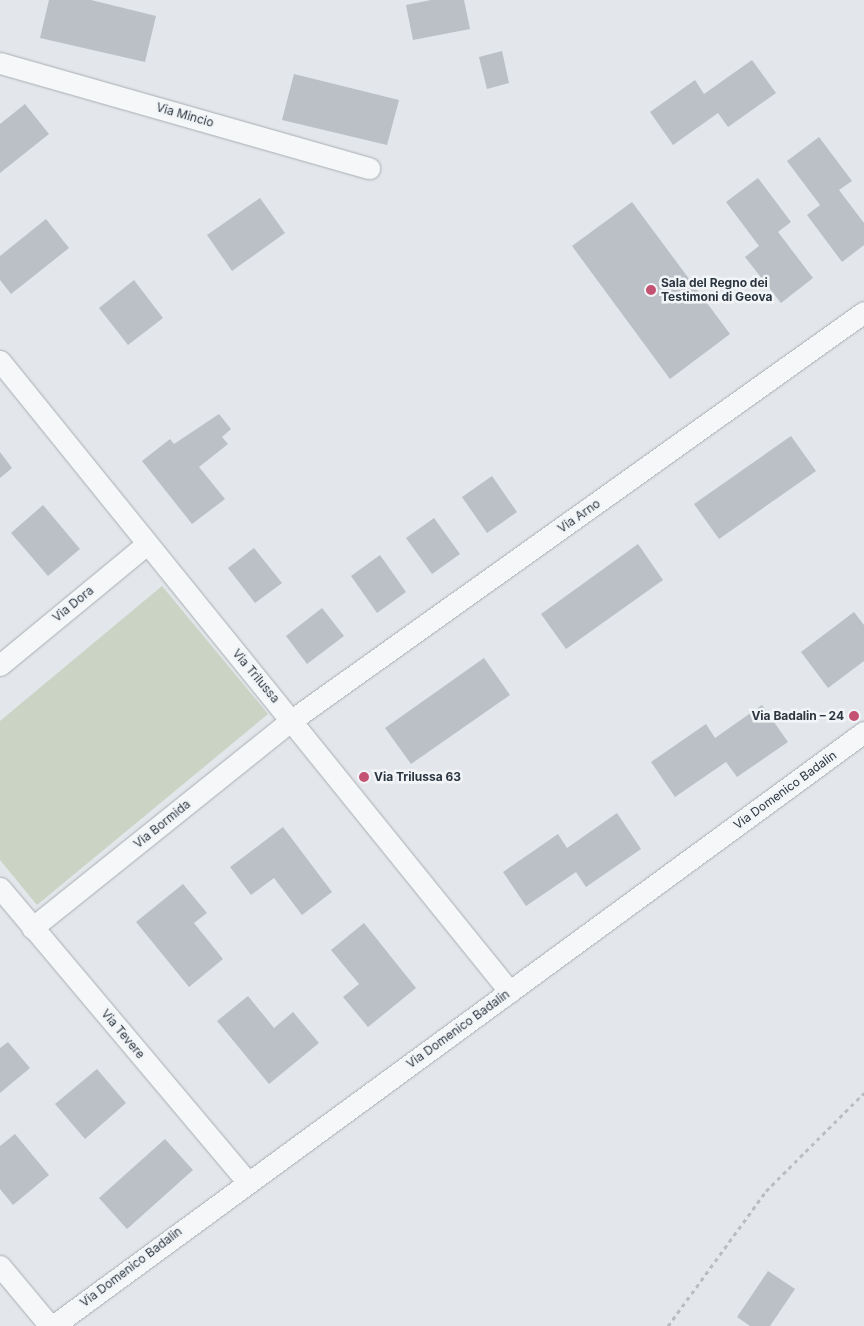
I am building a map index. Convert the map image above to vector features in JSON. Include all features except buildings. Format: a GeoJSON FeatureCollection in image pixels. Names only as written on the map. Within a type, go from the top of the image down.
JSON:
{"type":"FeatureCollection","features":[{"type":"Feature","properties":{"kind":"street","name":"Via Mincio"},"geometry":{"type":"LineString","coordinates":[[0,63],[369,168]]}},
{"type":"Feature","properties":{"kind":"street","name":"Via Arno"},"geometry":{"type":"LineString","coordinates":[[292,720],[864,312]]}},
{"type":"Feature","properties":{"kind":"street","name":"Via Trilussa"},"geometry":{"type":"LineString","coordinates":[[0,361],[510,992]]}},
{"type":"Feature","properties":{"kind":"street","name":"Via Dora"},"geometry":{"type":"LineString","coordinates":[[0,665],[147,544]]}},
{"type":"Feature","properties":{"kind":"street","name":"Via Bormida"},"geometry":{"type":"LineString","coordinates":[[32,928],[292,720]]}},
{"type":"Feature","properties":{"kind":"street","name":"Via Domenico Badalin"},"geometry":{"type":"LineString","coordinates":[[52,1326],[246,1180],[510,992],[864,732]]}},
{"type":"Feature","properties":{"kind":"street","name":"Via Tevere"},"geometry":{"type":"LineString","coordinates":[[0,888],[246,1180]]}},
{"type":"Feature","properties":{"kind":"street"},"geometry":{"type":"LineString","coordinates":[[0,1266],[52,1326]]}},
{"type":"Feature","properties":{"kind":"path"},"geometry":{"type":"LineString","coordinates":[[668,1326],[766,1192],[864,1093]]}},
{"type":"Feature","properties":{"kind":"green space"},"geometry":{"type":"Polygon","coordinates":[[[162,586],[268,714],[37,905],[0,860],[0,721],[162,586]]]}},
{"type":"Feature","properties":{"kind":"place","name":"Sala del Regno dei Testimoni di Geova"},"geometry":{"type":"Point","coordinates":[651,290]}},
{"type":"Feature","properties":{"kind":"place","name":"Via Badalin – 24"},"geometry":{"type":"Point","coordinates":[854,716]}},
{"type":"Feature","properties":{"kind":"place","name":"Via Trilussa 63"},"geometry":{"type":"Point","coordinates":[364,777]}}]}
